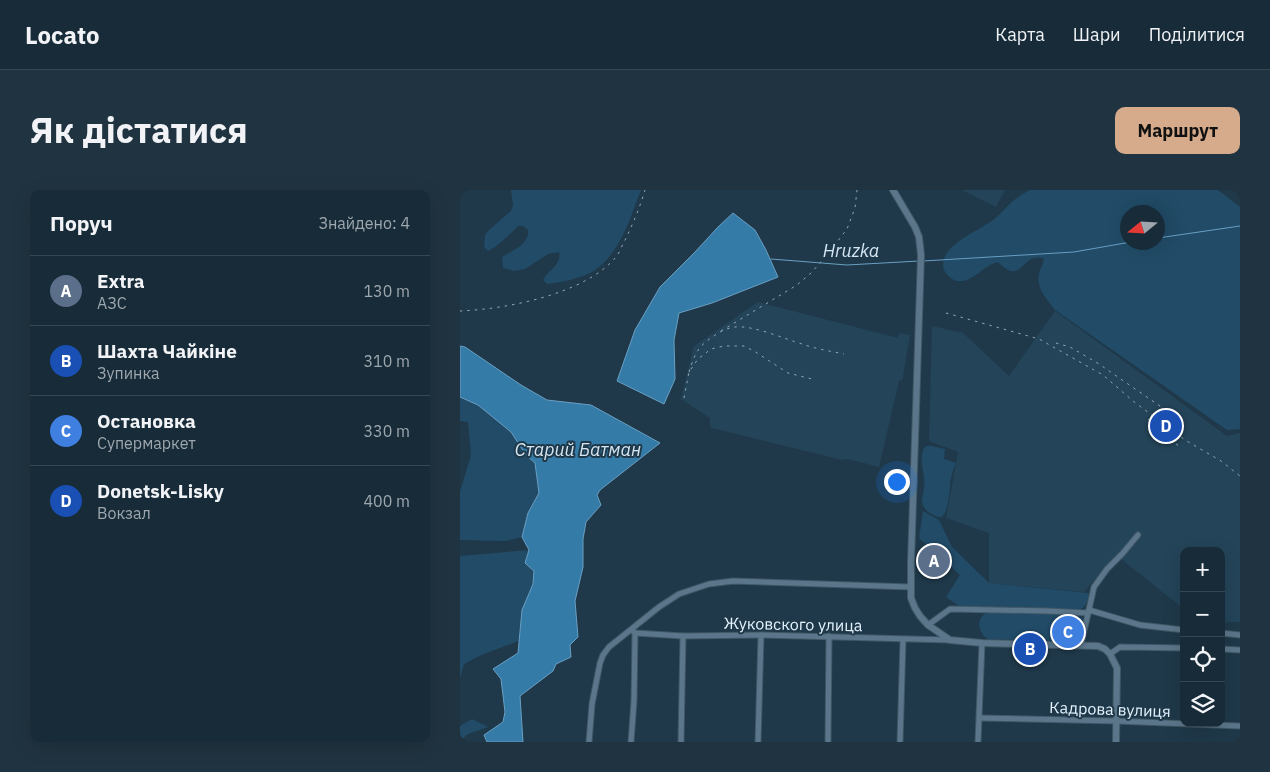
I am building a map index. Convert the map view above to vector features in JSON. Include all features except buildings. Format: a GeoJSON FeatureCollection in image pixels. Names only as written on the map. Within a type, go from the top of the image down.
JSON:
{"type":"FeatureCollection","features":[{"type":"Feature","properties":{"kind":"street"},"geometry":{"type":"LineString","coordinates":[[893,190],[915,227],[919,237],[921,254],[911,587],[915,608],[928,625],[950,640],[982,643],[1098,646],[1105,650],[1110,654],[1117,668],[1116,742]]}},
{"type":"Feature","properties":{"kind":"street"},"geometry":{"type":"LineString","coordinates":[[1081,646],[1094,587],[1106,568],[1122,554],[1138,535]]}},
{"type":"Feature","properties":{"kind":"street"},"geometry":{"type":"LineString","coordinates":[[589,742],[592,704],[603,654],[631,629],[679,594],[709,584],[733,581],[911,587]]}},
{"type":"Feature","properties":{"kind":"street"},"geometry":{"type":"LineString","coordinates":[[928,625],[950,609],[1047,610],[1088,612],[1140,625],[1180,630]]}},
{"type":"Feature","properties":{"kind":"street"},"geometry":{"type":"LineString","coordinates":[[631,629],[635,633],[631,742]]}},
{"type":"Feature","properties":{"kind":"street","name":"Жуковского улица"},"geometry":{"type":"LineString","coordinates":[[635,633],[683,636],[829,636],[904,640],[950,640]]}},
{"type":"Feature","properties":{"kind":"street"},"geometry":{"type":"LineString","coordinates":[[1225,633],[1240,635]]}},
{"type":"Feature","properties":{"kind":"street"},"geometry":{"type":"LineString","coordinates":[[758,742],[761,635]]}},
{"type":"Feature","properties":{"kind":"street"},"geometry":{"type":"LineString","coordinates":[[682,742],[683,636]]}},
{"type":"Feature","properties":{"kind":"street"},"geometry":{"type":"LineString","coordinates":[[828,742],[829,636]]}},
{"type":"Feature","properties":{"kind":"street"},"geometry":{"type":"LineString","coordinates":[[900,742],[904,640]]}},
{"type":"Feature","properties":{"kind":"street"},"geometry":{"type":"LineString","coordinates":[[978,742],[982,643]]}},
{"type":"Feature","properties":{"kind":"street"},"geometry":{"type":"LineString","coordinates":[[1110,654],[1120,647],[1180,648]]}},
{"type":"Feature","properties":{"kind":"street"},"geometry":{"type":"LineString","coordinates":[[1225,649],[1240,650]]}},
{"type":"Feature","properties":{"kind":"street","name":"Кадрова вулиця"},"geometry":{"type":"LineString","coordinates":[[980,718],[1116,720],[1240,726]]}},
{"type":"Feature","properties":{"kind":"shaded area"},"geometry":{"type":"Polygon","coordinates":[[[511,190],[641,190],[623,235],[602,265],[581,277],[547,284],[543,280],[557,264],[559,252],[548,254],[525,269],[514,271],[503,268],[502,257],[523,243],[528,235],[528,230],[523,226],[518,226],[500,243],[488,251],[484,247],[485,235],[511,211],[513,205],[511,190]]]}},
{"type":"Feature","properties":{"kind":"shaded area"},"geometry":{"type":"Polygon","coordinates":[[[962,190],[1005,190],[996,207],[962,190]]]}},
{"type":"Feature","properties":{"kind":"shaded area"},"geometry":{"type":"Polygon","coordinates":[[[1029,190],[1218,190],[1240,207],[1240,429],[1227,430],[1055,310],[1043,294],[1039,284],[1039,274],[1044,259],[1032,258],[1013,271],[1008,270],[998,262],[963,281],[957,281],[947,275],[943,263],[945,255],[951,248],[993,220],[1013,201],[1029,190]]]}},
{"type":"Feature","properties":{"kind":"shaded area"},"geometry":{"type":"Polygon","coordinates":[[[758,302],[898,338],[899,333],[910,335],[903,379],[899,381],[879,467],[848,459],[842,460],[712,428],[710,427],[710,418],[681,399],[694,346],[758,302]]]}},
{"type":"Feature","properties":{"kind":"shaded area"},"geometry":{"type":"Polygon","coordinates":[[[1055,311],[1227,436],[1240,433],[1240,622],[1225,622],[1225,547],[1180,547],[1180,606],[1116,555],[1084,592],[989,583],[989,533],[946,518],[958,452],[929,441],[932,326],[963,333],[1009,376],[1055,311]]]}},
{"type":"Feature","properties":{"kind":"shaded area"},"geometry":{"type":"Polygon","coordinates":[[[460,397],[478,405],[511,432],[526,455],[535,463],[539,493],[528,513],[522,537],[506,541],[460,540],[460,492],[471,455],[468,422],[460,421],[460,397]]]}},
{"type":"Feature","properties":{"kind":"shaded area"},"geometry":{"type":"Polygon","coordinates":[[[927,446],[945,449],[944,459],[956,463],[951,478],[948,504],[942,517],[931,514],[922,503],[924,484],[922,453],[927,446]]]}},
{"type":"Feature","properties":{"kind":"shaded area"},"geometry":{"type":"Polygon","coordinates":[[[923,511],[939,520],[952,547],[989,583],[1089,593],[1086,604],[1083,608],[1077,610],[959,606],[946,597],[960,575],[919,538],[923,511]]]}},
{"type":"Feature","properties":{"kind":"shaded area"},"geometry":{"type":"Polygon","coordinates":[[[529,550],[525,563],[534,571],[533,584],[522,610],[519,641],[481,655],[464,664],[460,678],[460,556],[529,550]]]}},
{"type":"Feature","properties":{"kind":"shaded area"},"geometry":{"type":"Polygon","coordinates":[[[987,613],[1074,614],[1081,617],[1084,621],[1080,636],[1075,642],[988,639],[982,633],[979,626],[981,618],[987,613]]]}},
{"type":"Feature","properties":{"kind":"shaded area"},"geometry":{"type":"Polygon","coordinates":[[[472,719],[488,727],[468,734],[460,741],[460,726],[472,719]]]}},
{"type":"Feature","properties":{"kind":"water"},"geometry":{"type":"Polygon","coordinates":[[[733,213],[755,230],[778,277],[712,303],[679,313],[674,340],[675,379],[664,404],[617,381],[635,330],[660,287],[733,213]]]}},
{"type":"Feature","properties":{"kind":"water","name":"Старий Батман"},"geometry":{"type":"Polygon","coordinates":[[[460,346],[465,347],[521,385],[547,400],[591,405],[660,443],[600,490],[597,495],[601,505],[586,522],[583,539],[583,567],[575,601],[578,637],[570,645],[571,657],[556,664],[553,671],[520,696],[523,742],[487,742],[484,735],[503,722],[505,712],[501,679],[493,669],[518,653],[522,610],[533,584],[534,571],[525,563],[529,550],[522,537],[528,513],[539,493],[535,463],[526,455],[511,432],[478,405],[460,397],[460,346]]]}},
{"type":"Feature","properties":{"kind":"waterway","name":"Hruzka"},"geometry":{"type":"LineString","coordinates":[[1165,237],[1240,226]]}},
{"type":"Feature","properties":{"kind":"waterway","name":"Hruzka"},"geometry":{"type":"LineString","coordinates":[[923,261],[1074,252],[1120,244]]}},
{"type":"Feature","properties":{"kind":"waterway","name":"Hruzka"},"geometry":{"type":"LineString","coordinates":[[771,259],[847,265],[919,261]]}},
{"type":"Feature","properties":{"kind":"railway"},"geometry":{"type":"LineString","coordinates":[[460,311],[500,307],[544,297],[585,281],[602,270],[619,253],[634,222],[645,190]]}},
{"type":"Feature","properties":{"kind":"railway"},"geometry":{"type":"LineString","coordinates":[[721,331],[797,285],[811,273],[847,229],[855,208],[857,190]]}},
{"type":"Feature","properties":{"kind":"railway"},"geometry":{"type":"LineString","coordinates":[[946,313],[1039,339],[1103,375],[1133,401],[1185,440],[1221,461],[1240,476]]}},
{"type":"Feature","properties":{"kind":"railway"},"geometry":{"type":"LineString","coordinates":[[689,372],[700,347],[721,331],[735,327],[760,330],[813,347],[844,354]]}},
{"type":"Feature","properties":{"kind":"railway"},"geometry":{"type":"LineString","coordinates":[[1056,343],[1070,347],[1099,364],[1170,413]]}},
{"type":"Feature","properties":{"kind":"railway"},"geometry":{"type":"LineString","coordinates":[[684,398],[689,372],[698,359],[711,349],[724,346],[744,346],[788,373],[816,380]]}},
{"type":"Feature","properties":{"kind":"railway"},"geometry":{"type":"LineString","coordinates":[[1148,419],[1157,429],[1180,447]]}},
{"type":"Feature","properties":{"kind":"place","name":"Donetsk-Lisky"},"geometry":{"type":"Point","coordinates":[1166,426]}},
{"type":"Feature","properties":{"kind":"place","name":"Extra"},"geometry":{"type":"Point","coordinates":[934,561]}},
{"type":"Feature","properties":{"kind":"place","name":"Остановка"},"geometry":{"type":"Point","coordinates":[1068,632]}},
{"type":"Feature","properties":{"kind":"place","name":"Шахта Чайкіне"},"geometry":{"type":"Point","coordinates":[1030,649]}}]}
